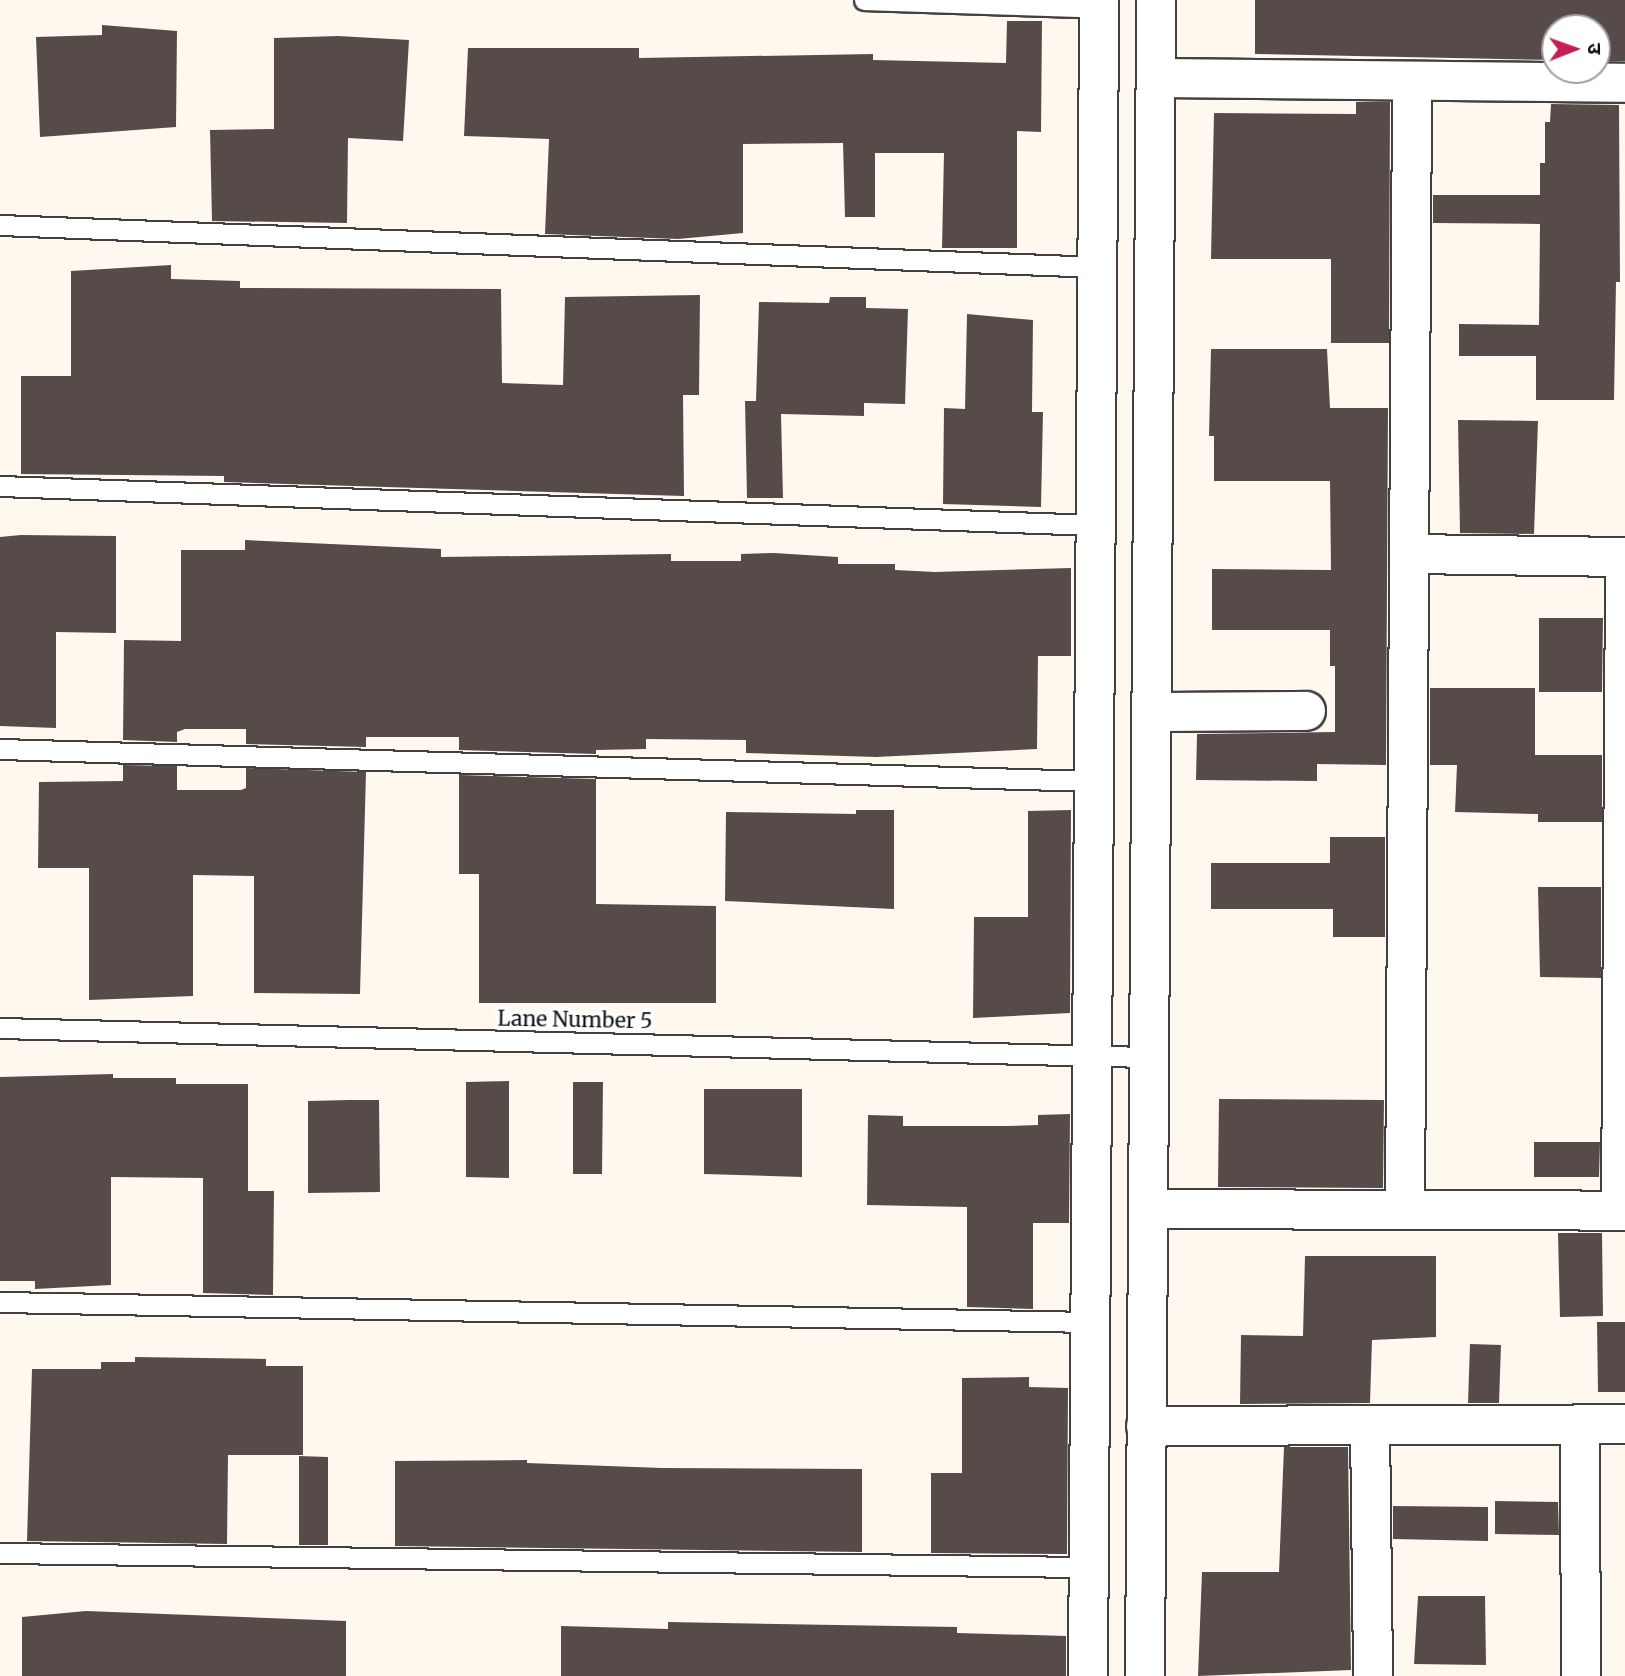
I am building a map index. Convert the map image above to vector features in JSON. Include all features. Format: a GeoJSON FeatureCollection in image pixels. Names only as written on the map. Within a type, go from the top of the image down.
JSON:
{"type":"FeatureCollection","features":[{"type":"Feature","properties":{"kind":"street"},"geometry":{"type":"LineString","coordinates":[[1144,1676],[1156,0]]}},
{"type":"Feature","properties":{"kind":"street"},"geometry":{"type":"LineString","coordinates":[[1088,1676],[1099,4]]}},
{"type":"Feature","properties":{"kind":"street"},"geometry":{"type":"LineString","coordinates":[[1156,78],[1625,83]]}},
{"type":"Feature","properties":{"kind":"street"},"geometry":{"type":"LineString","coordinates":[[1405,1210],[1412,81]]}},
{"type":"Feature","properties":{"kind":"street"},"geometry":{"type":"LineString","coordinates":[[1409,554],[1625,557]]}},
{"type":"Feature","properties":{"kind":"street"},"geometry":{"type":"LineString","coordinates":[[1148,1209],[1623,1211],[1625,579]]}},
{"type":"Feature","properties":{"kind":"street"},"geometry":{"type":"LineString","coordinates":[[1151,712],[1306,711]]}},
{"type":"Feature","properties":{"kind":"street"},"geometry":{"type":"LineString","coordinates":[[1146,1426],[1625,1424]]}},
{"type":"Feature","properties":{"kind":"street"},"geometry":{"type":"LineString","coordinates":[[1370,1425],[1373,1676]]}},
{"type":"Feature","properties":{"kind":"street"},"geometry":{"type":"LineString","coordinates":[[1580,1425],[1581,1676]]}},
{"type":"Feature","properties":{"kind":"lane"},"geometry":{"type":"LineString","coordinates":[[864,0],[1099,4]]}},
{"type":"Feature","properties":{"kind":"lane"},"geometry":{"type":"LineString","coordinates":[[0,225],[1098,267]]}},
{"type":"Feature","properties":{"kind":"lane"},"geometry":{"type":"LineString","coordinates":[[0,486],[1096,525]]}},
{"type":"Feature","properties":{"kind":"lane"},"geometry":{"type":"LineString","coordinates":[[0,749],[1094,781]]}},
{"type":"Feature","properties":{"kind":"lane","name":"Lane Number 5"},"geometry":{"type":"LineString","coordinates":[[0,1028],[1149,1057]]}},
{"type":"Feature","properties":{"kind":"lane"},"geometry":{"type":"LineString","coordinates":[[0,1302],[1091,1322]]}},
{"type":"Feature","properties":{"kind":"lane"},"geometry":{"type":"LineString","coordinates":[[0,1553],[1089,1567]]}},
{"type":"Feature","properties":{"kind":"building"},"geometry":{"type":"Polygon","coordinates":[[[1255,0],[1625,0],[1625,61],[1611,61],[1611,14],[1541,14],[1541,60],[1255,54],[1255,0]]]}},
{"type":"Feature","properties":{"kind":"building"},"geometry":{"type":"Polygon","coordinates":[[[1007,21],[1042,21],[1041,132],[1017,131],[1017,248],[942,248],[944,153],[875,153],[875,217],[845,217],[843,143],[743,144],[743,233],[678,239],[545,234],[549,139],[464,136],[468,48],[639,48],[639,58],[873,54],[873,60],[1006,63],[1007,21]]]}},
{"type":"Feature","properties":{"kind":"building"},"geometry":{"type":"Polygon","coordinates":[[[102,25],[177,31],[176,127],[40,137],[36,37],[102,35],[102,25]]]}},
{"type":"Feature","properties":{"kind":"building"},"geometry":{"type":"Polygon","coordinates":[[[338,36],[409,40],[403,141],[348,138],[347,223],[212,221],[210,130],[274,129],[274,38],[338,36]]]}},
{"type":"Feature","properties":{"kind":"building"},"geometry":{"type":"Polygon","coordinates":[[[1356,102],[1390,102],[1389,343],[1331,343],[1331,259],[1211,259],[1214,113],[1356,114],[1356,102]]]}},
{"type":"Feature","properties":{"kind":"building"},"geometry":{"type":"Polygon","coordinates":[[[1551,104],[1619,105],[1620,282],[1616,282],[1614,400],[1536,400],[1536,356],[1459,356],[1459,324],[1539,325],[1540,224],[1433,223],[1433,195],[1540,195],[1540,163],[1545,163],[1545,122],[1550,122],[1551,104]]]}},
{"type":"Feature","properties":{"kind":"building"},"geometry":{"type":"Polygon","coordinates":[[[171,265],[171,279],[240,281],[240,288],[501,289],[502,383],[563,385],[565,297],[700,295],[699,395],[683,395],[684,496],[224,482],[224,476],[21,474],[21,376],[71,376],[71,271],[171,265]]]}},
{"type":"Feature","properties":{"kind":"building"},"geometry":{"type":"Polygon","coordinates":[[[830,297],[866,297],[866,308],[908,309],[905,404],[864,403],[864,416],[781,414],[783,498],[747,498],[745,401],[756,401],[759,302],[829,303],[830,297]]]}},
{"type":"Feature","properties":{"kind":"building"},"geometry":{"type":"Polygon","coordinates":[[[967,314],[1033,320],[1032,412],[1043,412],[1041,507],[943,504],[944,408],[965,409],[967,314]]]}},
{"type":"Feature","properties":{"kind":"building"},"geometry":{"type":"Polygon","coordinates":[[[1211,349],[1327,349],[1330,408],[1388,408],[1386,765],[1317,764],[1317,781],[1196,780],[1197,734],[1335,732],[1335,666],[1330,666],[1330,630],[1212,630],[1212,569],[1331,570],[1330,481],[1214,481],[1214,436],[1209,436],[1211,349]]]}},
{"type":"Feature","properties":{"kind":"building"},"geometry":{"type":"Polygon","coordinates":[[[1458,420],[1538,421],[1534,534],[1460,533],[1458,420]]]}},
{"type":"Feature","properties":{"kind":"building"},"geometry":{"type":"Polygon","coordinates":[[[116,536],[116,633],[56,632],[56,728],[0,726],[0,537],[116,536]]]}},
{"type":"Feature","properties":{"kind":"building"},"geometry":{"type":"Polygon","coordinates":[[[245,540],[441,549],[441,557],[671,554],[671,561],[741,561],[741,554],[774,553],[838,557],[838,564],[895,564],[895,570],[935,572],[1071,568],[1071,656],[1038,656],[1037,749],[876,757],[746,753],[746,740],[646,739],[646,749],[596,750],[596,754],[459,750],[459,737],[366,737],[366,747],[246,744],[246,729],[185,729],[177,732],[177,742],[123,740],[124,640],[181,641],[181,550],[245,550],[245,540]]]}},
{"type":"Feature","properties":{"kind":"building"},"geometry":{"type":"Polygon","coordinates":[[[1539,618],[1603,618],[1602,692],[1539,692],[1539,618]]]}},
{"type":"Feature","properties":{"kind":"building"},"geometry":{"type":"Polygon","coordinates":[[[1430,688],[1535,688],[1535,755],[1602,755],[1602,822],[1538,822],[1538,814],[1455,812],[1457,765],[1430,765],[1430,688]]]}},
{"type":"Feature","properties":{"kind":"building"},"geometry":{"type":"Polygon","coordinates":[[[123,765],[177,766],[177,790],[241,790],[246,788],[246,768],[366,772],[360,994],[254,993],[254,876],[193,875],[193,996],[89,1000],[89,868],[38,868],[39,782],[123,781],[123,765]]]}},
{"type":"Feature","properties":{"kind":"building"},"geometry":{"type":"Polygon","coordinates":[[[459,775],[596,779],[596,904],[716,906],[716,1003],[479,1003],[479,874],[459,874],[459,775]]]}},
{"type":"Feature","properties":{"kind":"building"},"geometry":{"type":"Polygon","coordinates":[[[856,810],[894,810],[894,909],[725,901],[726,812],[856,814],[856,810]]]}},
{"type":"Feature","properties":{"kind":"building"},"geometry":{"type":"Polygon","coordinates":[[[1071,810],[1070,1013],[973,1018],[974,917],[1028,917],[1028,811],[1071,810]]]}},
{"type":"Feature","properties":{"kind":"building"},"geometry":{"type":"Polygon","coordinates":[[[1330,837],[1385,837],[1385,937],[1333,937],[1333,909],[1211,909],[1211,863],[1330,863],[1330,837]]]}},
{"type":"Feature","properties":{"kind":"building"},"geometry":{"type":"Polygon","coordinates":[[[1538,887],[1601,887],[1601,978],[1540,977],[1538,887]]]}},
{"type":"Feature","properties":{"kind":"building"},"geometry":{"type":"Polygon","coordinates":[[[113,1074],[113,1078],[176,1078],[176,1084],[248,1084],[248,1191],[274,1191],[273,1295],[203,1293],[203,1178],[111,1177],[111,1285],[35,1289],[35,1281],[0,1281],[0,1077],[113,1074]]]}},
{"type":"Feature","properties":{"kind":"building"},"geometry":{"type":"Polygon","coordinates":[[[509,1081],[509,1178],[466,1177],[466,1082],[509,1081]]]}},
{"type":"Feature","properties":{"kind":"building"},"geometry":{"type":"Polygon","coordinates":[[[573,1082],[603,1082],[602,1174],[573,1174],[573,1082]]]}},
{"type":"Feature","properties":{"kind":"building"},"geometry":{"type":"Polygon","coordinates":[[[704,1089],[802,1089],[802,1177],[704,1174],[704,1089]]]}},
{"type":"Feature","properties":{"kind":"building"},"geometry":{"type":"Polygon","coordinates":[[[1219,1099],[1384,1100],[1383,1188],[1218,1187],[1219,1099]]]}},
{"type":"Feature","properties":{"kind":"building"},"geometry":{"type":"Polygon","coordinates":[[[379,1100],[380,1192],[308,1193],[308,1101],[379,1100]]]}},
{"type":"Feature","properties":{"kind":"building"},"geometry":{"type":"Polygon","coordinates":[[[1070,1114],[1069,1223],[1033,1223],[1033,1309],[967,1307],[967,1207],[867,1205],[868,1115],[903,1116],[903,1126],[1006,1126],[1038,1125],[1038,1115],[1070,1114]]]}},
{"type":"Feature","properties":{"kind":"building"},"geometry":{"type":"Polygon","coordinates":[[[1534,1142],[1600,1142],[1599,1177],[1534,1177],[1534,1142]]]}},
{"type":"Feature","properties":{"kind":"building"},"geometry":{"type":"Polygon","coordinates":[[[1558,1233],[1602,1233],[1603,1316],[1560,1317],[1558,1233]]]}},
{"type":"Feature","properties":{"kind":"building"},"geometry":{"type":"Polygon","coordinates":[[[1305,1256],[1436,1256],[1436,1337],[1372,1340],[1370,1403],[1240,1404],[1241,1335],[1303,1336],[1305,1256]]]}},
{"type":"Feature","properties":{"kind":"building"},"geometry":{"type":"Polygon","coordinates":[[[1597,1322],[1625,1322],[1625,1392],[1598,1392],[1597,1322]]]}},
{"type":"Feature","properties":{"kind":"building"},"geometry":{"type":"Polygon","coordinates":[[[1470,1344],[1501,1345],[1499,1403],[1468,1403],[1470,1344]]]}},
{"type":"Feature","properties":{"kind":"building"},"geometry":{"type":"Polygon","coordinates":[[[135,1357],[266,1359],[266,1366],[303,1366],[303,1455],[228,1455],[227,1544],[27,1541],[32,1369],[101,1369],[101,1362],[135,1362],[135,1357]]]}},
{"type":"Feature","properties":{"kind":"building"},"geometry":{"type":"Polygon","coordinates":[[[1029,1377],[1029,1387],[1068,1388],[1067,1554],[931,1553],[931,1473],[962,1473],[962,1378],[1029,1377]]]}},
{"type":"Feature","properties":{"kind":"building"},"geometry":{"type":"Polygon","coordinates":[[[1284,1447],[1348,1447],[1351,1670],[1198,1676],[1202,1572],[1279,1572],[1284,1447]]]}},
{"type":"Feature","properties":{"kind":"building"},"geometry":{"type":"Polygon","coordinates":[[[299,1456],[328,1457],[328,1545],[299,1545],[299,1456]]]}},
{"type":"Feature","properties":{"kind":"building"},"geometry":{"type":"Polygon","coordinates":[[[527,1460],[527,1463],[662,1468],[862,1469],[862,1552],[395,1546],[395,1461],[527,1460]]]}},
{"type":"Feature","properties":{"kind":"building"},"geometry":{"type":"Polygon","coordinates":[[[1495,1501],[1558,1502],[1559,1535],[1495,1534],[1495,1501]]]}},
{"type":"Feature","properties":{"kind":"building"},"geometry":{"type":"Polygon","coordinates":[[[1393,1506],[1488,1507],[1488,1541],[1393,1539],[1393,1506]]]}},
{"type":"Feature","properties":{"kind":"building"},"geometry":{"type":"Polygon","coordinates":[[[1418,1596],[1485,1596],[1486,1665],[1414,1664],[1418,1596]]]}},
{"type":"Feature","properties":{"kind":"building"},"geometry":{"type":"Polygon","coordinates":[[[86,1611],[346,1621],[346,1676],[22,1676],[22,1617],[86,1611]]]}},
{"type":"Feature","properties":{"kind":"building"},"geometry":{"type":"Polygon","coordinates":[[[668,1622],[957,1627],[957,1633],[1066,1636],[1066,1676],[561,1676],[561,1626],[668,1629],[668,1622]]]}}]}
